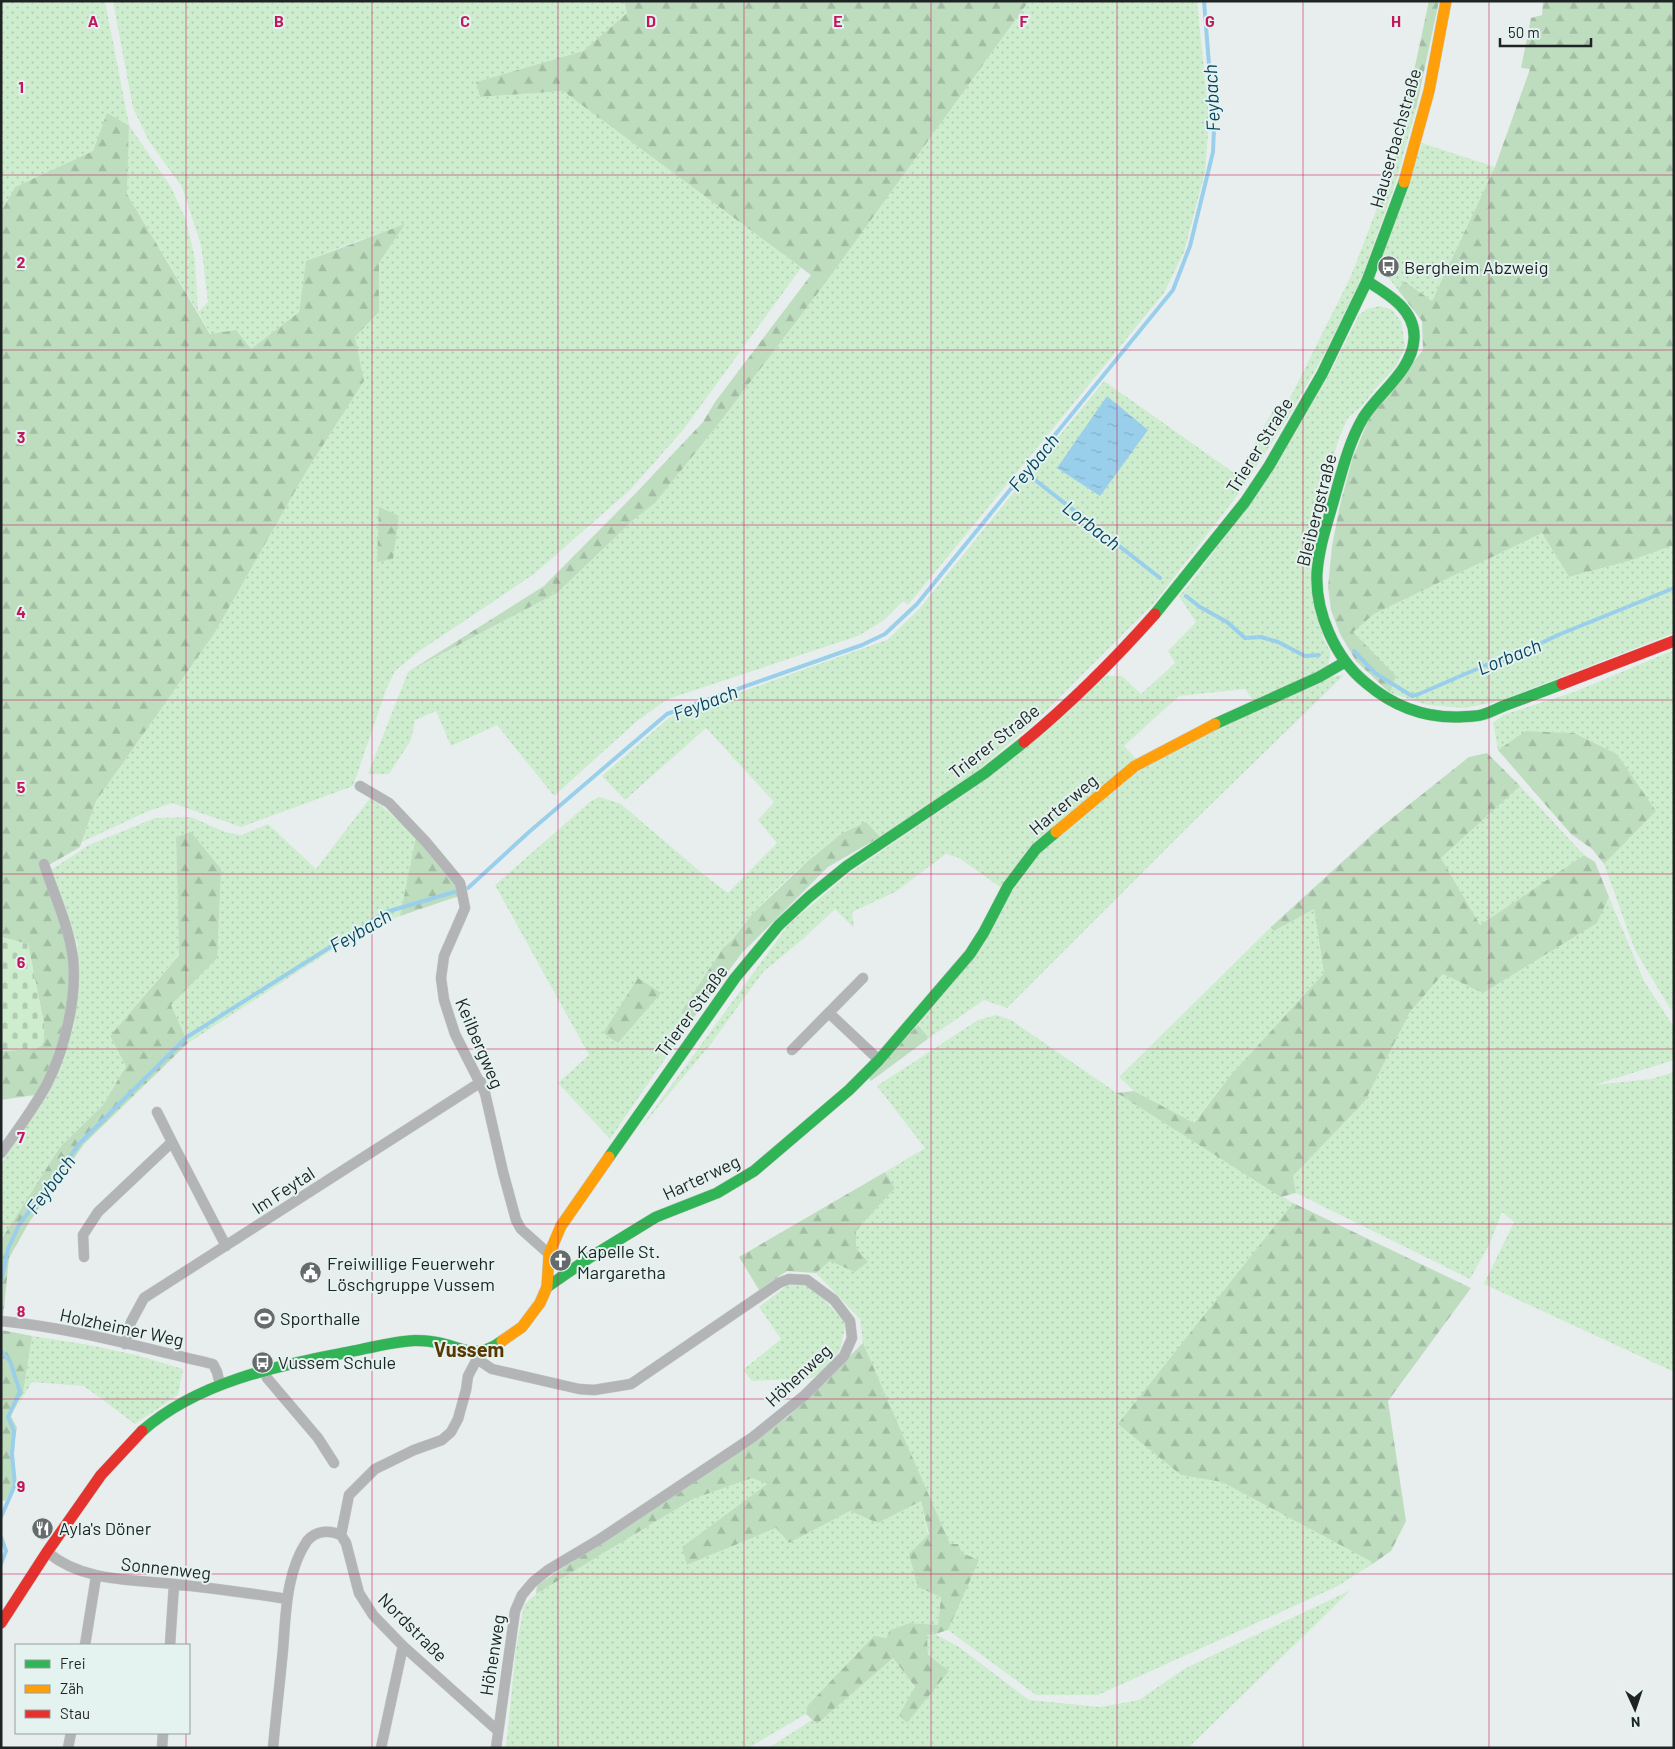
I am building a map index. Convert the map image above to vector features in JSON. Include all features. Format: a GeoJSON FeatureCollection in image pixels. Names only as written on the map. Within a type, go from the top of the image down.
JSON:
{"type":"FeatureCollection","features":[{"type":"Feature","properties":{"kind":"main road","name":"Hauserbachstraße"},"geometry":{"type":"LineString","coordinates":[[1367,282],[1401,192],[1429,90],[1446,1]]}},
{"type":"Feature","properties":{"kind":"main road","name":"Bleibergstraße"},"geometry":{"type":"LineString","coordinates":[[1367,282],[1397,301],[1410,315],[1414,340],[1412,352],[1406,363],[1365,414],[1359,426],[1345,460],[1323,538],[1317,582],[1320,607],[1336,648],[1345,662],[1370,687],[1393,703],[1418,713],[1449,717],[1481,715],[1674,641]]}},
{"type":"Feature","properties":{"kind":"main road","name":"Trierer Straße"},"geometry":{"type":"LineString","coordinates":[[1,1623],[47,1552],[102,1474],[143,1430],[177,1406],[220,1384],[265,1370],[408,1341],[436,1342],[477,1355],[497,1345],[522,1328],[533,1315],[547,1287],[549,1254],[561,1226],[735,978],[779,925],[809,897],[848,866],[985,773],[1048,722],[1116,656],[1159,610],[1244,502],[1269,466],[1322,374],[1367,282]]}},
{"type":"Feature","properties":{"kind":"main road","name":"Harterweg"},"geometry":{"type":"LineString","coordinates":[[547,1287],[589,1258],[656,1217],[716,1193],[754,1171],[849,1090],[879,1060],[977,945],[1008,886],[1036,849],[1135,766],[1222,720],[1319,677],[1345,662]]}},
{"type":"Feature","properties":{"kind":"street","name":"Keilbergweg"},"geometry":{"type":"LineString","coordinates":[[360,786],[388,803],[426,842],[460,883],[465,908],[444,956],[441,980],[444,1000],[455,1034],[485,1092],[516,1220],[521,1229],[549,1254]]}},
{"type":"Feature","properties":{"kind":"street"},"geometry":{"type":"LineString","coordinates":[[1,1154],[48,1082],[62,1043],[72,1000],[73,959],[67,930],[44,864]]}},
{"type":"Feature","properties":{"kind":"street"},"geometry":{"type":"LineString","coordinates":[[792,1050],[863,978]]}},
{"type":"Feature","properties":{"kind":"street"},"geometry":{"type":"LineString","coordinates":[[830,1013],[879,1060]]}},
{"type":"Feature","properties":{"kind":"street","name":"Im Feytal"},"geometry":{"type":"LineString","coordinates":[[125,1344],[131,1322],[144,1298],[481,1082]]}},
{"type":"Feature","properties":{"kind":"street"},"geometry":{"type":"LineString","coordinates":[[157,1112],[226,1246]]}},
{"type":"Feature","properties":{"kind":"street"},"geometry":{"type":"LineString","coordinates":[[84,1257],[83,1234],[98,1212],[172,1142]]}},
{"type":"Feature","properties":{"kind":"street","name":"Höhenweg"},"geometry":{"type":"LineString","coordinates":[[477,1355],[492,1370],[579,1389],[594,1390],[631,1384],[720,1322],[779,1283],[789,1279],[807,1280],[834,1300],[850,1321],[852,1338],[844,1356],[825,1377],[753,1437],[600,1539],[548,1570],[531,1584],[522,1595],[515,1611],[496,1748]]}},
{"type":"Feature","properties":{"kind":"street","name":"Holzheimer Weg"},"geometry":{"type":"LineString","coordinates":[[4,1322],[47,1327],[213,1364],[218,1372],[220,1384]]}},
{"type":"Feature","properties":{"kind":"street"},"geometry":{"type":"LineString","coordinates":[[273,1748],[287,1599],[296,1563],[312,1536],[328,1530],[341,1535],[349,1495],[375,1469],[414,1450],[442,1440],[451,1432],[458,1419],[468,1376],[477,1355]]}},
{"type":"Feature","properties":{"kind":"street"},"geometry":{"type":"LineString","coordinates":[[265,1370],[267,1378],[318,1438],[334,1462]]}},
{"type":"Feature","properties":{"kind":"street","name":"Nordstraße"},"geometry":{"type":"LineString","coordinates":[[341,1535],[346,1543],[359,1593],[373,1615],[403,1646],[498,1730]]}},
{"type":"Feature","properties":{"kind":"street","name":"Sonnenweg"},"geometry":{"type":"LineString","coordinates":[[47,1552],[56,1560],[70,1567],[96,1576],[287,1599]]}},
{"type":"Feature","properties":{"kind":"street"},"geometry":{"type":"LineString","coordinates":[[85,1644],[96,1576]]}},
{"type":"Feature","properties":{"kind":"street"},"geometry":{"type":"LineString","coordinates":[[170,1644],[174,1584]]}},
{"type":"Feature","properties":{"kind":"street"},"geometry":{"type":"LineString","coordinates":[[381,1748],[403,1646]]}},
{"type":"Feature","properties":{"kind":"street"},"geometry":{"type":"LineString","coordinates":[[68,1748],[71,1734]]}},
{"type":"Feature","properties":{"kind":"street"},"geometry":{"type":"LineString","coordinates":[[162,1748],[163,1734]]}},
{"type":"Feature","properties":{"kind":"green space"},"geometry":{"type":"Polygon","coordinates":[[[1,1],[105,1],[129,124],[107,114],[93,151],[15,187],[1,212],[1,1]]]}},
{"type":"Feature","properties":{"kind":"green space"},"geometry":{"type":"Polygon","coordinates":[[[113,1],[624,1],[627,13],[583,51],[476,82],[480,97],[563,91],[801,268],[683,430],[630,490],[534,574],[418,652],[395,671],[386,690],[353,786],[241,827],[172,803],[146,812],[82,842],[96,801],[214,634],[306,472],[364,381],[355,337],[379,312],[379,263],[404,225],[306,261],[299,312],[251,349],[211,334],[127,194],[129,125],[171,187],[186,220],[195,259],[198,312],[208,302],[201,245],[182,187],[149,141],[133,108],[113,1]]]}},
{"type":"Feature","properties":{"kind":"green space"},"geometry":{"type":"Polygon","coordinates":[[[624,1],[1029,1],[824,285],[720,422],[655,503],[631,522],[558,592],[408,672],[544,586],[703,422],[715,402],[811,275],[563,91],[480,97],[476,82],[583,51],[627,13],[624,1]]]}},
{"type":"Feature","properties":{"kind":"green space"},"geometry":{"type":"Polygon","coordinates":[[[1029,1],[1197,1],[1209,119],[1205,172],[1184,252],[1164,293],[908,605],[903,601],[884,620],[858,636],[668,699],[637,721],[554,796],[497,725],[451,746],[436,711],[415,720],[411,740],[389,774],[368,774],[408,672],[517,614],[655,503],[720,422],[824,285],[1029,1]]]}},
{"type":"Feature","properties":{"kind":"green space"},"geometry":{"type":"Polygon","coordinates":[[[1429,1],[1439,1],[1416,109],[1406,108],[1429,1]]]}},
{"type":"Feature","properties":{"kind":"green space"},"geometry":{"type":"Polygon","coordinates":[[[1543,1],[1674,1],[1674,545],[1632,560],[1569,577],[1542,533],[1374,614],[1353,632],[1396,676],[1390,693],[1356,661],[1340,634],[1331,610],[1328,587],[1332,546],[1340,505],[1352,460],[1370,416],[1423,350],[1422,321],[1398,290],[1404,281],[1432,301],[1495,167],[1530,69],[1521,68],[1531,18],[1542,15],[1543,1]]]}},
{"type":"Feature","properties":{"kind":"green space"},"geometry":{"type":"Polygon","coordinates":[[[1406,108],[1416,109],[1395,185],[1360,282],[1325,353],[1292,411],[1240,492],[1155,602],[1044,713],[980,769],[880,837],[841,834],[764,902],[723,948],[682,1012],[691,1021],[610,1139],[558,1083],[589,1055],[495,885],[591,801],[600,797],[621,804],[728,893],[777,843],[758,820],[774,802],[706,728],[625,800],[602,776],[670,717],[887,640],[920,608],[1104,381],[1237,475],[1275,407],[1289,400],[1351,276],[1391,172],[1406,108]],[[638,979],[603,1033],[618,1043],[660,993],[638,979]]]}},
{"type":"Feature","properties":{"kind":"green space"},"geometry":{"type":"Polygon","coordinates":[[[107,113],[129,125],[127,194],[210,334],[236,330],[251,349],[299,312],[306,261],[405,224],[379,263],[379,312],[355,337],[364,381],[306,472],[214,634],[96,801],[80,847],[42,869],[71,959],[68,1001],[59,1042],[45,1080],[35,1095],[1,1100],[1,1051],[35,1049],[44,1044],[44,1024],[28,944],[1,937],[1,212],[15,187],[93,151],[107,113]]]}},
{"type":"Feature","properties":{"kind":"green space"},"geometry":{"type":"Polygon","coordinates":[[[1422,143],[1495,167],[1432,301],[1404,281],[1398,290],[1384,272],[1383,254],[1422,143]]]}},
{"type":"Feature","properties":{"kind":"green space"},"geometry":{"type":"Polygon","coordinates":[[[1380,306],[1392,310],[1401,321],[1405,346],[1396,367],[1362,406],[1348,418],[1339,438],[1327,480],[1314,538],[1314,586],[1323,638],[1330,651],[1328,665],[1316,674],[1253,700],[1245,689],[1179,696],[1124,746],[1137,760],[1031,847],[1000,887],[959,858],[946,854],[895,892],[852,912],[854,928],[835,909],[803,939],[763,972],[710,1045],[638,1131],[789,924],[850,873],[988,778],[1105,676],[1122,676],[1141,694],[1175,663],[1168,651],[1196,622],[1179,596],[1190,584],[1276,466],[1332,369],[1359,315],[1367,309],[1380,306]]]}},
{"type":"Feature","properties":{"kind":"green space"},"geometry":{"type":"Polygon","coordinates":[[[379,507],[399,516],[393,559],[377,562],[379,507]]]}},
{"type":"Feature","properties":{"kind":"green space"},"geometry":{"type":"Polygon","coordinates":[[[1542,533],[1569,577],[1632,560],[1674,545],[1674,633],[1500,701],[1464,708],[1428,705],[1390,693],[1352,631],[1374,614],[1542,533]]]}},
{"type":"Feature","properties":{"kind":"green space"},"geometry":{"type":"Polygon","coordinates":[[[1674,650],[1674,1008],[1671,1010],[1635,950],[1604,864],[1656,811],[1617,754],[1574,733],[1527,731],[1498,750],[1493,723],[1503,715],[1574,692],[1674,650]]]}},
{"type":"Feature","properties":{"kind":"green space"},"geometry":{"type":"Polygon","coordinates":[[[1344,675],[1193,822],[1007,1008],[984,1000],[929,1038],[918,1025],[1039,853],[1141,769],[1232,720],[1331,677],[1344,675]]]}},
{"type":"Feature","properties":{"kind":"green space"},"geometry":{"type":"Polygon","coordinates":[[[1526,731],[1574,733],[1617,754],[1656,811],[1604,864],[1592,849],[1571,834],[1498,750],[1526,731]]]}},
{"type":"Feature","properties":{"kind":"green space"},"geometry":{"type":"Polygon","coordinates":[[[1487,753],[1520,786],[1441,858],[1480,925],[1584,855],[1595,862],[1609,897],[1597,923],[1483,993],[1443,974],[1410,1012],[1365,1101],[1293,1176],[1296,1193],[1281,1197],[1117,1093],[1134,1091],[1194,1123],[1230,1076],[1324,973],[1314,909],[1274,931],[1271,927],[1376,831],[1469,757],[1487,753]]]}},
{"type":"Feature","properties":{"kind":"green space"},"geometry":{"type":"Polygon","coordinates":[[[1520,786],[1584,855],[1480,925],[1441,858],[1520,786]]]}},
{"type":"Feature","properties":{"kind":"green space"},"geometry":{"type":"Polygon","coordinates":[[[371,797],[416,836],[400,916],[369,926],[188,1043],[171,1005],[217,958],[176,837],[179,954],[110,1036],[126,1065],[103,1105],[60,1147],[1,1240],[1,1164],[51,1084],[74,1026],[78,945],[51,870],[89,845],[155,818],[191,817],[225,832],[241,835],[268,824],[316,869],[371,797]]]}},
{"type":"Feature","properties":{"kind":"green space"},"geometry":{"type":"Polygon","coordinates":[[[866,822],[880,837],[828,867],[742,953],[691,1021],[681,1012],[723,948],[732,940],[753,913],[808,861],[841,834],[866,822]]]}},
{"type":"Feature","properties":{"kind":"green space"},"geometry":{"type":"Polygon","coordinates":[[[191,832],[221,869],[217,958],[171,1005],[188,1043],[84,1144],[30,1221],[9,1258],[3,1318],[1,1317],[1,1240],[60,1147],[103,1105],[126,1066],[110,1036],[179,955],[176,837],[191,832]]]}},
{"type":"Feature","properties":{"kind":"green space"},"geometry":{"type":"Polygon","coordinates":[[[416,836],[455,882],[459,896],[400,916],[416,836]]]}},
{"type":"Feature","properties":{"kind":"green space"},"geometry":{"type":"Polygon","coordinates":[[[1609,897],[1644,981],[1674,1027],[1674,1060],[1594,1085],[1651,1079],[1674,1072],[1674,1372],[1484,1284],[1514,1222],[1502,1212],[1490,1243],[1470,1279],[1296,1193],[1293,1176],[1365,1101],[1410,1012],[1443,974],[1596,923],[1609,897]]]}},
{"type":"Feature","properties":{"kind":"green space"},"geometry":{"type":"Polygon","coordinates":[[[1314,909],[1324,973],[1230,1076],[1193,1123],[1134,1091],[1119,1077],[1271,927],[1274,931],[1314,909]]]}},
{"type":"Feature","properties":{"kind":"green space"},"geometry":{"type":"Polygon","coordinates":[[[1,937],[28,944],[44,1024],[44,1044],[35,1049],[1,1051],[1,937]]]}},
{"type":"Feature","properties":{"kind":"green space"},"geometry":{"type":"Polygon","coordinates":[[[638,978],[661,993],[618,1043],[603,1033],[638,978]]]}},
{"type":"Feature","properties":{"kind":"green space"},"geometry":{"type":"Polygon","coordinates":[[[997,1015],[1011,1020],[1117,1093],[1293,1203],[1119,1424],[1181,1475],[1222,1482],[1374,1563],[1338,1586],[1098,1695],[1036,1695],[948,1630],[978,1560],[950,1545],[863,1343],[860,1319],[816,1273],[830,1261],[855,1271],[868,1262],[856,1248],[856,1231],[895,1188],[885,1172],[925,1148],[877,1086],[978,1020],[997,1015]]]}},
{"type":"Feature","properties":{"kind":"green space"},"geometry":{"type":"Polygon","coordinates":[[[918,1025],[929,1038],[871,1081],[868,1077],[918,1025]]]}},
{"type":"Feature","properties":{"kind":"green space"},"geometry":{"type":"Polygon","coordinates":[[[885,1172],[895,1188],[856,1231],[856,1248],[868,1262],[855,1272],[830,1261],[816,1273],[787,1271],[759,1290],[739,1257],[885,1172]]]}},
{"type":"Feature","properties":{"kind":"green space"},"geometry":{"type":"Polygon","coordinates":[[[1293,1203],[1471,1288],[1388,1401],[1406,1521],[1391,1551],[1374,1563],[1222,1482],[1181,1475],[1118,1424],[1293,1203]]]}},
{"type":"Feature","properties":{"kind":"green space"},"geometry":{"type":"Polygon","coordinates":[[[790,1283],[810,1285],[846,1323],[840,1350],[826,1369],[812,1378],[752,1381],[743,1370],[781,1339],[759,1307],[790,1283]]]}},
{"type":"Feature","properties":{"kind":"green space"},"geometry":{"type":"Polygon","coordinates":[[[1,1330],[32,1336],[23,1392],[11,1416],[17,1428],[12,1454],[15,1485],[5,1501],[1,1500],[1,1330]]]}},
{"type":"Feature","properties":{"kind":"green space"},"geometry":{"type":"Polygon","coordinates":[[[32,1336],[136,1355],[183,1369],[178,1395],[135,1424],[84,1386],[32,1382],[17,1407],[23,1392],[32,1336]]]}},
{"type":"Feature","properties":{"kind":"green space"},"geometry":{"type":"Polygon","coordinates":[[[863,1343],[950,1544],[958,1544],[962,1553],[979,1560],[948,1630],[927,1635],[928,1655],[949,1671],[907,1723],[899,1715],[915,1687],[893,1658],[817,1724],[806,1714],[808,1705],[874,1636],[886,1638],[890,1630],[910,1623],[938,1625],[941,1597],[918,1587],[909,1554],[929,1534],[921,1501],[878,1523],[850,1511],[789,1543],[776,1528],[687,1565],[682,1547],[767,1484],[752,1478],[693,1499],[536,1594],[537,1585],[688,1486],[789,1416],[863,1343]]]}},
{"type":"Feature","properties":{"kind":"green space"},"geometry":{"type":"Polygon","coordinates":[[[752,1478],[767,1484],[682,1547],[688,1565],[776,1528],[789,1543],[850,1511],[878,1523],[921,1501],[941,1597],[938,1625],[910,1623],[890,1630],[886,1638],[874,1637],[808,1705],[806,1714],[748,1748],[506,1748],[516,1649],[524,1605],[536,1594],[693,1499],[752,1478]]]}},
{"type":"Feature","properties":{"kind":"green space"},"geometry":{"type":"Polygon","coordinates":[[[1351,1590],[1188,1748],[768,1748],[812,1720],[817,1724],[893,1658],[915,1688],[899,1715],[907,1723],[928,1655],[927,1635],[935,1634],[959,1647],[1029,1700],[1100,1707],[1139,1700],[1184,1669],[1351,1590]]]}},
{"type":"Feature","properties":{"kind":"water"},"geometry":{"type":"Polygon","coordinates":[[[1107,396],[1148,430],[1100,496],[1057,468],[1107,396]]]}},
{"type":"Feature","properties":{"kind":"waterway","name":"Feybach"},"geometry":{"type":"LineString","coordinates":[[1,1282],[8,1249],[19,1225],[80,1143],[187,1037],[386,912],[468,888],[529,832],[667,714],[862,645],[885,634],[917,604],[1173,290],[1190,246],[1213,152],[1214,128],[1204,1]]}},
{"type":"Feature","properties":{"kind":"waterway","name":"Lorbach"},"geometry":{"type":"LineString","coordinates":[[1025,472],[1160,578]]}},
{"type":"Feature","properties":{"kind":"waterway","name":"Lorbach"},"geometry":{"type":"LineString","coordinates":[[1354,651],[1375,673],[1412,696],[1486,665],[1510,658],[1558,635],[1674,588]]}},
{"type":"Feature","properties":{"kind":"waterway","name":"Lorbach"},"geometry":{"type":"LineString","coordinates":[[1186,596],[1200,607],[1227,622],[1245,638],[1261,637],[1278,642],[1305,656],[1319,655]]}},
{"type":"Feature","properties":{"kind":"waterway","name":"Feybach"},"geometry":{"type":"LineString","coordinates":[[1,1351],[10,1361],[20,1392],[8,1417],[14,1431],[12,1454],[15,1485],[1,1517]]}},
{"type":"Feature","properties":{"kind":"waterway","name":"Feybach"},"geometry":{"type":"LineString","coordinates":[[1,1537],[6,1551],[1,1564]]}},
{"type":"Feature","properties":{"kind":"traffic: fast"},"geometry":{"type":"LineString","coordinates":[[1155,614],[1245,502],[1269,466],[1322,374],[1367,281],[1404,182]]}},
{"type":"Feature","properties":{"kind":"traffic: fast"},"geometry":{"type":"LineString","coordinates":[[1367,281],[1392,297],[1406,311],[1413,329],[1414,339],[1412,351],[1401,371],[1370,408],[1358,426],[1341,473],[1322,542],[1317,573],[1319,603],[1329,633],[1345,661],[1366,683],[1387,698],[1421,713],[1446,717],[1478,716],[1562,684]]}},
{"type":"Feature","properties":{"kind":"traffic: fast"},"geometry":{"type":"LineString","coordinates":[[1215,724],[1319,677],[1345,662]]}},
{"type":"Feature","properties":{"kind":"traffic: fast"},"geometry":{"type":"LineString","coordinates":[[609,1157],[735,978],[779,925],[847,866],[985,773],[1024,742]]}},
{"type":"Feature","properties":{"kind":"traffic: fast"},"geometry":{"type":"LineString","coordinates":[[547,1287],[589,1258],[656,1217],[717,1193],[754,1171],[849,1090],[879,1060],[970,954],[1008,886],[1036,849],[1056,832]]}},
{"type":"Feature","properties":{"kind":"traffic: fast"},"geometry":{"type":"LineString","coordinates":[[142,1431],[164,1414],[212,1388],[290,1364],[408,1341],[434,1342],[475,1352],[483,1351],[502,1341]]}},
{"type":"Feature","properties":{"kind":"traffic: slow"},"geometry":{"type":"LineString","coordinates":[[1404,182],[1429,91],[1446,1]]}},
{"type":"Feature","properties":{"kind":"traffic: slow"},"geometry":{"type":"LineString","coordinates":[[1056,832],[1135,766],[1215,724]]}},
{"type":"Feature","properties":{"kind":"traffic: slow"},"geometry":{"type":"LineString","coordinates":[[502,1341],[522,1327],[540,1303],[547,1287],[549,1254],[561,1226],[609,1157]]}},
{"type":"Feature","properties":{"kind":"traffic: jam"},"geometry":{"type":"LineString","coordinates":[[1024,742],[1092,680],[1155,614]]}},
{"type":"Feature","properties":{"kind":"traffic: jam"},"geometry":{"type":"LineString","coordinates":[[1562,684],[1674,641]]}},
{"type":"Feature","properties":{"kind":"traffic: jam"},"geometry":{"type":"LineString","coordinates":[[1,1623],[47,1552],[101,1475],[142,1431]]}},
{"type":"Feature","properties":{"kind":"place","name":"Bergheim Abzweig"},"geometry":{"type":"Point","coordinates":[1388,267]}},
{"type":"Feature","properties":{"kind":"place","name":"Kapelle St. Margaretha"},"geometry":{"type":"Point","coordinates":[561,1261]}},
{"type":"Feature","properties":{"kind":"place","name":"Freiwillige Feuerwehr Löschgruppe Vussem"},"geometry":{"type":"Point","coordinates":[311,1273]}},
{"type":"Feature","properties":{"kind":"place","name":"Sporthalle"},"geometry":{"type":"Point","coordinates":[264,1318]}},
{"type":"Feature","properties":{"kind":"place","name":"Vussem Schule"},"geometry":{"type":"Point","coordinates":[262,1362]}},
{"type":"Feature","properties":{"kind":"place","name":"Ayla's Döner"},"geometry":{"type":"Point","coordinates":[43,1528]}},
{"type":"Feature","properties":{"kind":"district","name":"Vussem"},"geometry":{"type":"Point","coordinates":[469,1349]}}]}
